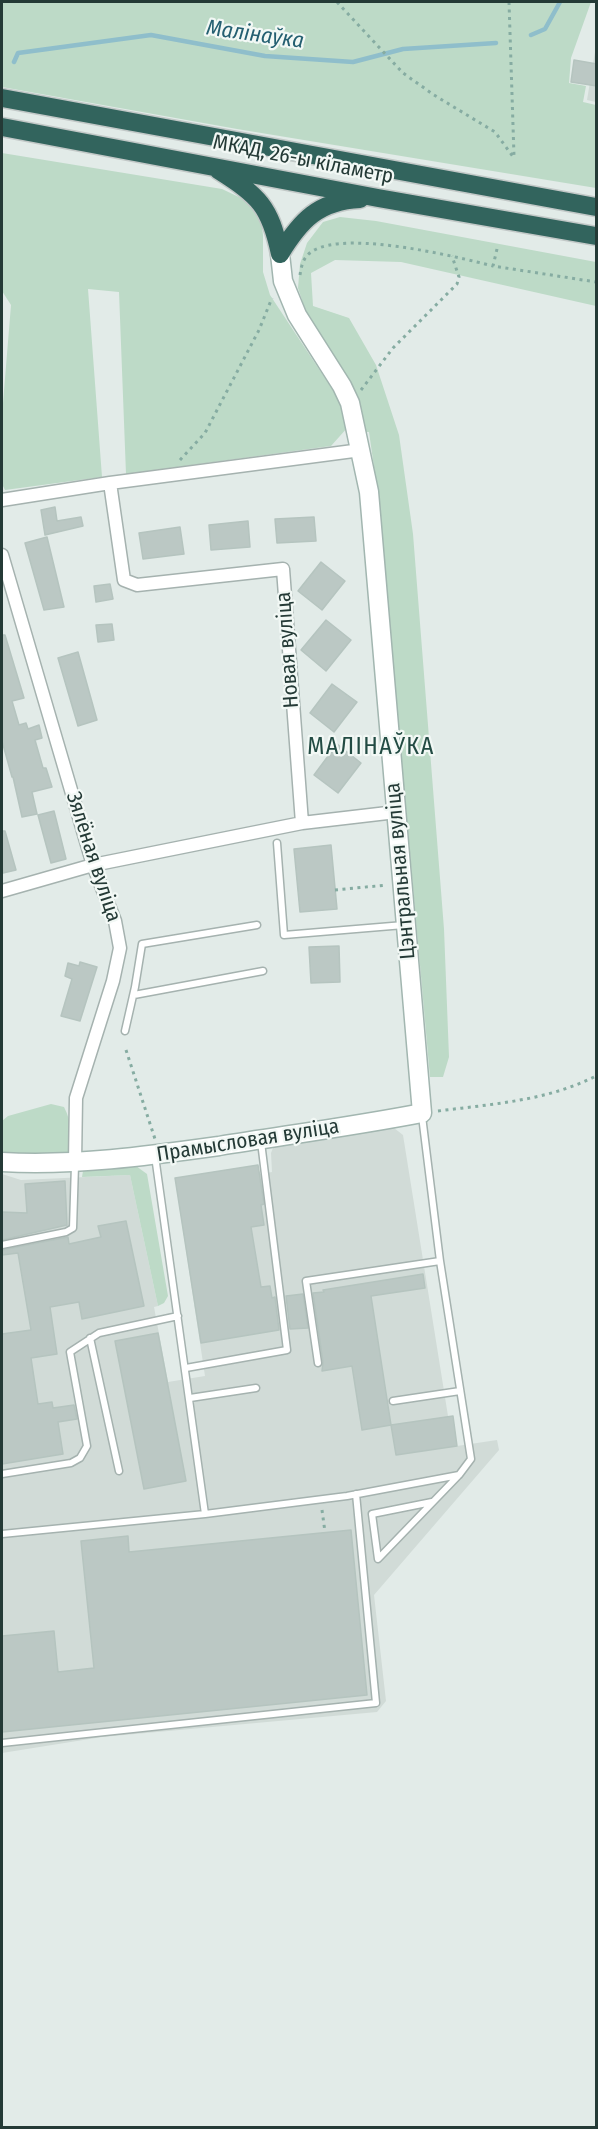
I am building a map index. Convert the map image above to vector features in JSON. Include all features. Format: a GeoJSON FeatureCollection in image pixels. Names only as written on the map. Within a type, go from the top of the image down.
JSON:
{"type":"FeatureCollection","features":[{"type":"Feature","properties":{"kind":"highway","name":"МКАД, 26-ы кіламетр"},"geometry":{"type":"LineString","coordinates":[[2,98],[597,207]]}},
{"type":"Feature","properties":{"kind":"highway","name":"МКАД, 26-ы кіламетр"},"geometry":{"type":"LineString","coordinates":[[2,127],[378,198],[597,236]]}},
{"type":"Feature","properties":{"kind":"highway"},"geometry":{"type":"LineString","coordinates":[[210,165],[242,185],[257,199],[271,218],[280,255]]}},
{"type":"Feature","properties":{"kind":"highway"},"geometry":{"type":"LineString","coordinates":[[280,255],[299,226],[321,207],[349,199],[378,198]]}},
{"type":"Feature","properties":{"kind":"street","name":"Цэнтральная вуліца"},"geometry":{"type":"LineString","coordinates":[[280,255],[278,286],[342,386],[350,403],[369,492],[422,1113]]}},
{"type":"Feature","properties":{"kind":"street"},"geometry":{"type":"LineString","coordinates":[[2,500],[110,483],[361,450]]}},
{"type":"Feature","properties":{"kind":"street","name":"Новая вуліца"},"geometry":{"type":"LineString","coordinates":[[110,483],[124,580],[137,585],[283,570],[302,823]]}},
{"type":"Feature","properties":{"kind":"street","name":"Зялёная вуліца"},"geometry":{"type":"LineString","coordinates":[[2,555],[93,865],[115,921],[120,948],[113,981],[76,1098],[75,1162]]}},
{"type":"Feature","properties":{"kind":"street"},"geometry":{"type":"LineString","coordinates":[[2,891],[93,865],[302,823],[396,812]]}},
{"type":"Feature","properties":{"kind":"street","name":"Прамысловая вуліца"},"geometry":{"type":"LineString","coordinates":[[2,1162],[35,1164],[158,1155],[422,1113]]}},
{"type":"Feature","properties":{"kind":"lane"},"geometry":{"type":"LineString","coordinates":[[277,843],[284,934],[405,925]]}},
{"type":"Feature","properties":{"kind":"lane"},"geometry":{"type":"LineString","coordinates":[[125,1031],[134,995],[142,944],[257,925]]}},
{"type":"Feature","properties":{"kind":"lane"},"geometry":{"type":"LineString","coordinates":[[134,995],[262,970]]}},
{"type":"Feature","properties":{"kind":"lane"},"geometry":{"type":"LineString","coordinates":[[422,1113],[440,1261],[471,1459],[459,1475],[378,1559],[372,1514],[432,1502]]}},
{"type":"Feature","properties":{"kind":"lane"},"geometry":{"type":"LineString","coordinates":[[186,1368],[287,1350],[261,1140]]}},
{"type":"Feature","properties":{"kind":"lane"},"geometry":{"type":"LineString","coordinates":[[158,1155],[205,1514]]}},
{"type":"Feature","properties":{"kind":"lane"},"geometry":{"type":"LineString","coordinates":[[2,1245],[66,1232],[73,1228],[75,1162]]}},
{"type":"Feature","properties":{"kind":"lane"},"geometry":{"type":"LineString","coordinates":[[318,1363],[306,1281],[440,1261]]}},
{"type":"Feature","properties":{"kind":"lane"},"geometry":{"type":"LineString","coordinates":[[2,1474],[71,1463],[80,1458],[87,1446],[70,1352],[99,1333],[178,1316]]}},
{"type":"Feature","properties":{"kind":"lane"},"geometry":{"type":"LineString","coordinates":[[90,1338],[119,1471]]}},
{"type":"Feature","properties":{"kind":"lane"},"geometry":{"type":"LineString","coordinates":[[190,1398],[256,1388]]}},
{"type":"Feature","properties":{"kind":"lane"},"geometry":{"type":"LineString","coordinates":[[393,1401],[460,1391]]}},
{"type":"Feature","properties":{"kind":"lane"},"geometry":{"type":"LineString","coordinates":[[2,1534],[320,1500],[459,1475]]}},
{"type":"Feature","properties":{"kind":"lane"},"geometry":{"type":"LineString","coordinates":[[2,1743],[376,1703],[356,1494]]}},
{"type":"Feature","properties":{"kind":"path"},"geometry":{"type":"LineString","coordinates":[[337,2],[403,73],[495,132],[514,158],[509,2]]}},
{"type":"Feature","properties":{"kind":"path"},"geometry":{"type":"LineString","coordinates":[[162,476],[189,452],[205,433],[259,330],[278,286],[300,278],[306,257],[326,246],[346,243],[383,245],[452,256],[493,266],[597,282]]}},
{"type":"Feature","properties":{"kind":"path"},"geometry":{"type":"LineString","coordinates":[[493,266],[496,249]]}},
{"type":"Feature","properties":{"kind":"path"},"geometry":{"type":"LineString","coordinates":[[354,418],[360,393],[371,376],[401,340],[457,284],[459,277],[452,256]]}},
{"type":"Feature","properties":{"kind":"path"},"geometry":{"type":"LineString","coordinates":[[335,890],[402,884]]}},
{"type":"Feature","properties":{"kind":"path"},"geometry":{"type":"LineString","coordinates":[[126,1050],[158,1155]]}},
{"type":"Feature","properties":{"kind":"path"},"geometry":{"type":"LineString","coordinates":[[422,1113],[542,1097],[574,1087],[597,1076]]}},
{"type":"Feature","properties":{"kind":"path"},"geometry":{"type":"LineString","coordinates":[[320,1500],[325,1532]]}},
{"type":"Feature","properties":{"kind":"shaded area"},"geometry":{"type":"Polygon","coordinates":[[[596,46],[596,102],[587,100],[596,46]]]}},
{"type":"Feature","properties":{"kind":"shaded area"},"geometry":{"type":"Polygon","coordinates":[[[394,1128],[403,1135],[448,1416],[453,1416],[457,1446],[497,1440],[499,1450],[374,1595],[386,1701],[377,1712],[102,1737],[2,1753],[2,1174],[21,1180],[130,1175],[158,1306],[154,1307],[168,1382],[205,1376],[175,1178],[258,1165],[260,1174],[272,1172],[271,1153],[273,1148],[279,1145],[394,1128]]]}},
{"type":"Feature","properties":{"kind":"green space"},"geometry":{"type":"Polygon","coordinates":[[[2,2],[591,2],[571,58],[569,83],[586,86],[583,102],[596,105],[596,188],[237,129],[2,87],[2,2]]]}},
{"type":"Feature","properties":{"kind":"green space"},"geometry":{"type":"Polygon","coordinates":[[[2,153],[222,189],[241,198],[254,208],[261,220],[263,272],[270,295],[344,407],[348,427],[331,446],[126,474],[119,292],[88,289],[102,477],[5,490],[2,484],[2,405],[11,305],[2,291],[2,153]]]}},
{"type":"Feature","properties":{"kind":"green space"},"geometry":{"type":"Polygon","coordinates":[[[340,217],[376,221],[596,262],[596,306],[401,262],[335,260],[311,273],[313,306],[349,318],[376,365],[399,435],[413,534],[444,929],[449,1057],[443,1077],[430,1077],[378,495],[369,432],[363,432],[345,384],[305,309],[298,288],[300,264],[307,243],[323,222],[340,217]]]}},
{"type":"Feature","properties":{"kind":"green space"},"geometry":{"type":"Polygon","coordinates":[[[51,1104],[64,1107],[69,1119],[71,1137],[67,1156],[11,1156],[2,1151],[2,1121],[8,1116],[51,1104]]]}},
{"type":"Feature","properties":{"kind":"green space"},"geometry":{"type":"Polygon","coordinates":[[[136,1166],[147,1174],[168,1296],[164,1303],[158,1306],[130,1175],[82,1177],[83,1171],[136,1166]]]}},
{"type":"Feature","properties":{"kind":"building"},"geometry":{"type":"Polygon","coordinates":[[[574,60],[597,64],[597,86],[571,82],[574,60]]]}},
{"type":"Feature","properties":{"kind":"building"},"geometry":{"type":"Polygon","coordinates":[[[55,507],[57,521],[81,517],[83,526],[45,535],[41,510],[55,507]]]}},
{"type":"Feature","properties":{"kind":"building"},"geometry":{"type":"Polygon","coordinates":[[[314,517],[316,541],[277,543],[275,519],[314,517]]]}},
{"type":"Feature","properties":{"kind":"building"},"geometry":{"type":"Polygon","coordinates":[[[248,521],[250,547],[211,550],[209,525],[248,521]]]}},
{"type":"Feature","properties":{"kind":"building"},"geometry":{"type":"Polygon","coordinates":[[[180,527],[184,554],[143,559],[139,533],[180,527]]]}},
{"type":"Feature","properties":{"kind":"building"},"geometry":{"type":"Polygon","coordinates":[[[47,537],[64,607],[44,610],[25,543],[47,537]]]}},
{"type":"Feature","properties":{"kind":"building"},"geometry":{"type":"Polygon","coordinates":[[[321,562],[345,581],[322,610],[298,591],[321,562]]]}},
{"type":"Feature","properties":{"kind":"building"},"geometry":{"type":"Polygon","coordinates":[[[110,584],[113,599],[96,602],[94,586],[110,584]]]}},
{"type":"Feature","properties":{"kind":"building"},"geometry":{"type":"Polygon","coordinates":[[[326,620],[351,640],[326,671],[301,650],[326,620]]]}},
{"type":"Feature","properties":{"kind":"building"},"geometry":{"type":"Polygon","coordinates":[[[112,624],[114,640],[98,642],[96,625],[112,624]]]}},
{"type":"Feature","properties":{"kind":"building"},"geometry":{"type":"Polygon","coordinates":[[[2,635],[5,635],[24,698],[12,701],[19,725],[26,723],[28,729],[39,725],[42,738],[35,740],[43,768],[46,768],[52,787],[32,792],[37,814],[22,817],[2,741],[2,635]]]}},
{"type":"Feature","properties":{"kind":"building"},"geometry":{"type":"Polygon","coordinates":[[[78,652],[97,720],[78,726],[58,658],[78,652]]]}},
{"type":"Feature","properties":{"kind":"building"},"geometry":{"type":"Polygon","coordinates":[[[332,684],[357,702],[334,732],[310,713],[332,684]]]}},
{"type":"Feature","properties":{"kind":"building"},"geometry":{"type":"Polygon","coordinates":[[[337,744],[361,763],[338,793],[314,775],[337,744]]]}},
{"type":"Feature","properties":{"kind":"building"},"geometry":{"type":"Polygon","coordinates":[[[54,811],[66,859],[51,863],[38,815],[54,811]]]}},
{"type":"Feature","properties":{"kind":"building"},"geometry":{"type":"Polygon","coordinates":[[[2,831],[5,831],[16,870],[3,873],[2,866],[2,831]]]}},
{"type":"Feature","properties":{"kind":"building"},"geometry":{"type":"Polygon","coordinates":[[[331,845],[337,909],[300,912],[294,849],[331,845]]]}},
{"type":"Feature","properties":{"kind":"building"},"geometry":{"type":"Polygon","coordinates":[[[339,946],[340,982],[311,983],[309,947],[339,946]]]}},
{"type":"Feature","properties":{"kind":"building"},"geometry":{"type":"Polygon","coordinates":[[[80,962],[97,967],[80,1021],[61,1016],[72,979],[65,976],[68,963],[79,966],[80,962]]]}},
{"type":"Feature","properties":{"kind":"building"},"geometry":{"type":"Polygon","coordinates":[[[258,1165],[264,1204],[261,1205],[264,1225],[251,1227],[261,1287],[270,1286],[272,1298],[275,1297],[279,1330],[201,1343],[175,1178],[258,1165]]]}},
{"type":"Feature","properties":{"kind":"building"},"geometry":{"type":"Polygon","coordinates":[[[65,1181],[67,1225],[2,1240],[2,1212],[27,1213],[25,1184],[65,1181]]]}},
{"type":"Feature","properties":{"kind":"building"},"geometry":{"type":"Polygon","coordinates":[[[126,1221],[144,1306],[82,1319],[79,1302],[50,1307],[57,1354],[31,1358],[38,1404],[52,1402],[53,1408],[74,1405],[77,1419],[58,1422],[63,1454],[2,1464],[2,1334],[31,1330],[18,1253],[2,1255],[2,1250],[68,1237],[69,1244],[101,1237],[98,1226],[126,1221]]]}},
{"type":"Feature","properties":{"kind":"building"},"geometry":{"type":"Polygon","coordinates":[[[423,1274],[425,1288],[371,1296],[391,1425],[362,1430],[352,1366],[322,1371],[323,1362],[313,1293],[423,1274]]]}},
{"type":"Feature","properties":{"kind":"building"},"geometry":{"type":"Polygon","coordinates":[[[303,1294],[308,1328],[290,1329],[286,1296],[303,1294]]]}},
{"type":"Feature","properties":{"kind":"building"},"geometry":{"type":"Polygon","coordinates":[[[158,1333],[186,1481],[144,1489],[115,1341],[158,1333]]]}},
{"type":"Feature","properties":{"kind":"building"},"geometry":{"type":"Polygon","coordinates":[[[453,1416],[457,1446],[396,1455],[391,1425],[453,1416]]]}},
{"type":"Feature","properties":{"kind":"building"},"geometry":{"type":"Polygon","coordinates":[[[351,1530],[367,1695],[2,1732],[2,1636],[54,1631],[58,1672],[94,1668],[81,1541],[128,1536],[129,1552],[351,1530]]]}},
{"type":"Feature","properties":{"kind":"waterway","name":"Малінаўка"},"geometry":{"type":"LineString","coordinates":[[531,35],[545,29],[560,2]]}},
{"type":"Feature","properties":{"kind":"waterway","name":"Малінаўка"},"geometry":{"type":"LineString","coordinates":[[14,62],[18,53],[151,35],[265,56],[353,62],[403,49],[496,43]]}},
{"type":"Feature","properties":{"kind":"district","name":"МАЛІНАЎКА"},"geometry":{"type":"Point","coordinates":[371,747]}}]}
